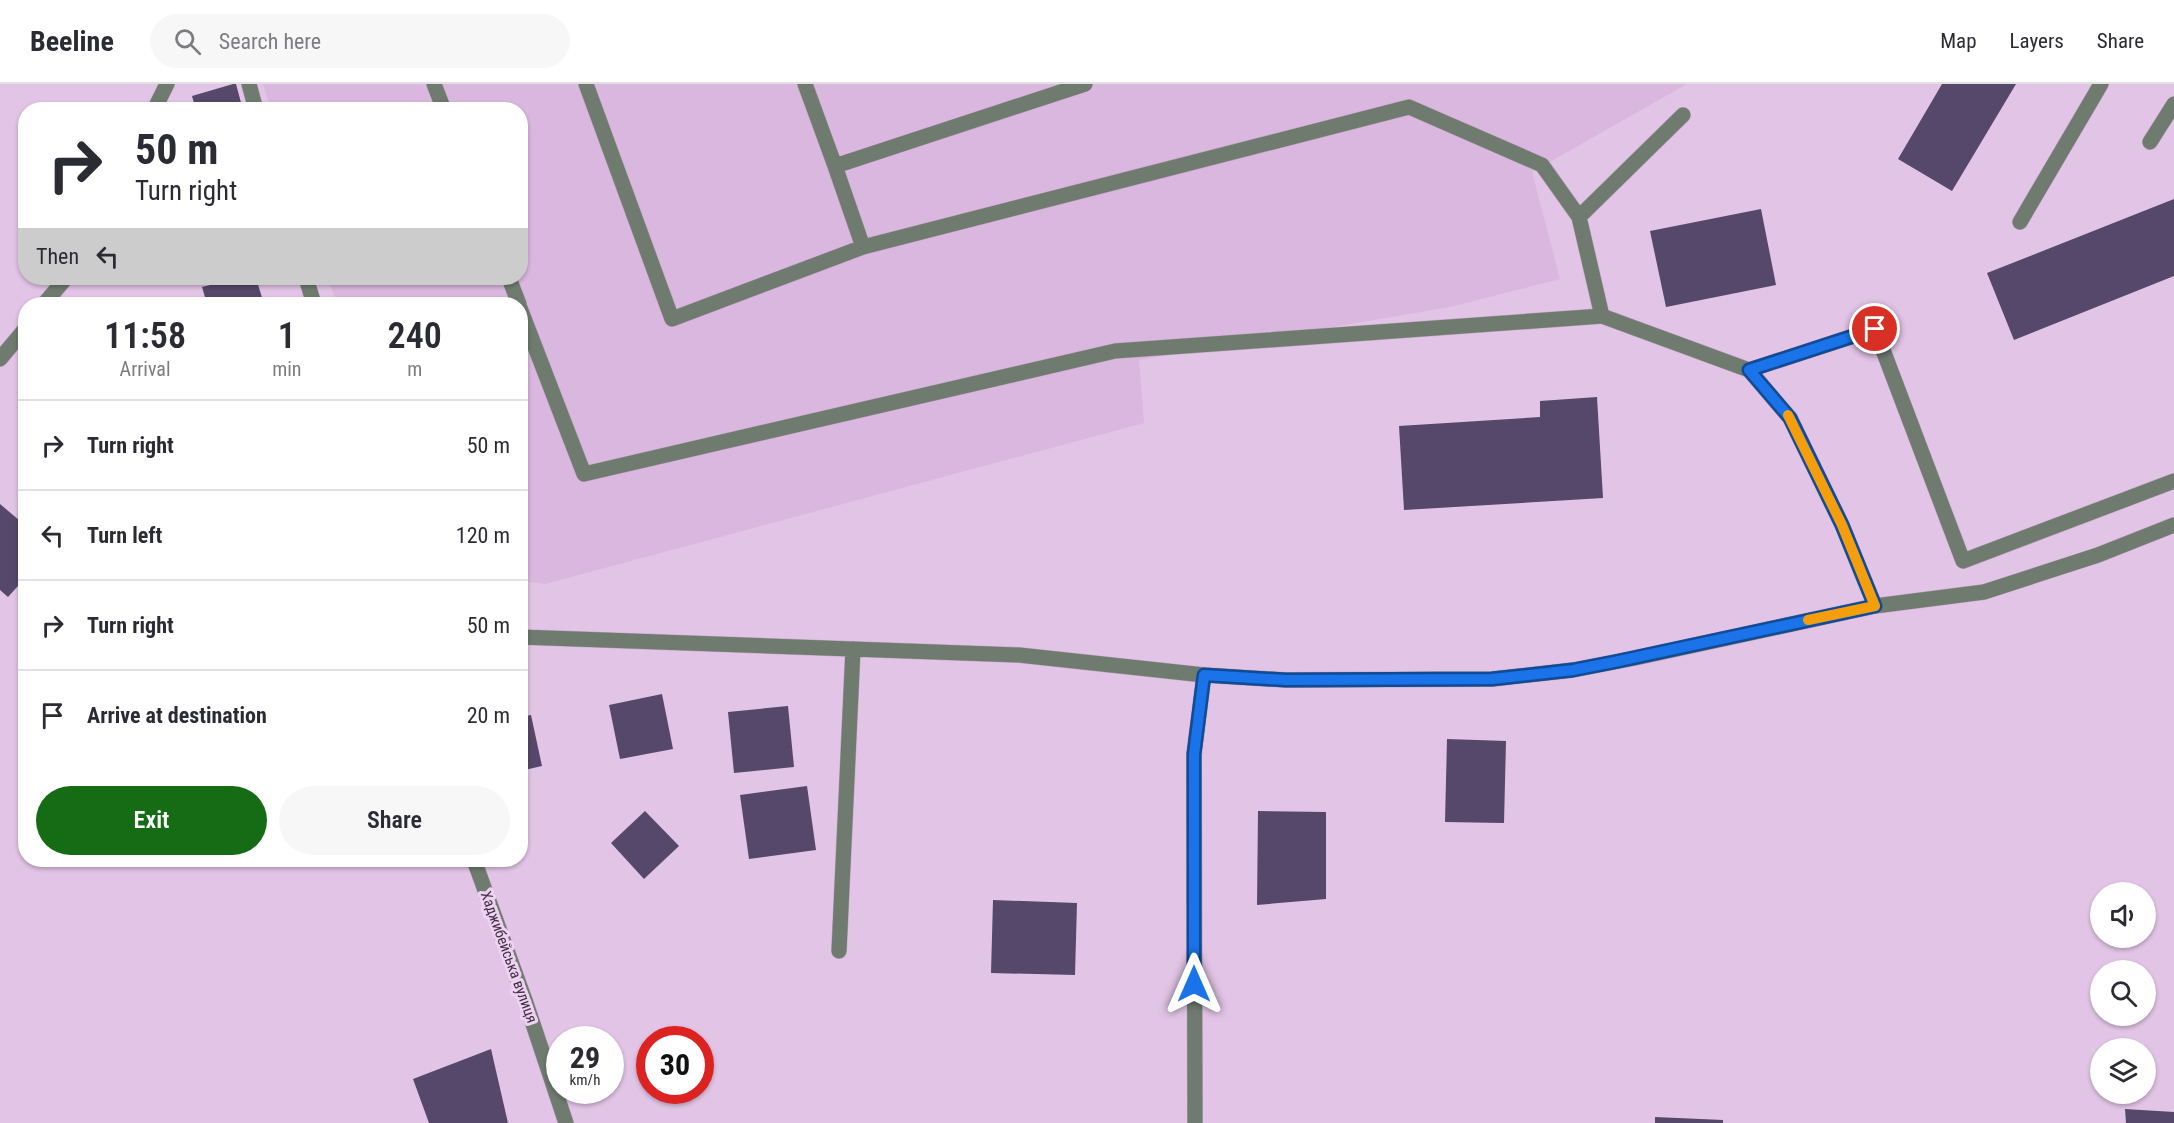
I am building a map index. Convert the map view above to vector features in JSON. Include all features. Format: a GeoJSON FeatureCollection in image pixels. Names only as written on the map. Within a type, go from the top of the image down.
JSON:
{"type":"FeatureCollection","features":[{"type":"Feature","properties":{"kind":"street"},"geometry":{"type":"LineString","coordinates":[[158,102],[166,84]]}},
{"type":"Feature","properties":{"kind":"street"},"geometry":{"type":"LineString","coordinates":[[249,84],[254,102]]}},
{"type":"Feature","properties":{"kind":"street"},"geometry":{"type":"LineString","coordinates":[[434,84],[441,102]]}},
{"type":"Feature","properties":{"kind":"street"},"geometry":{"type":"LineString","coordinates":[[586,84],[672,319],[863,248],[1409,107],[1542,165],[1579,217],[1602,316]]}},
{"type":"Feature","properties":{"kind":"street"},"geometry":{"type":"LineString","coordinates":[[804,84],[863,248]]}},
{"type":"Feature","properties":{"kind":"street"},"geometry":{"type":"LineString","coordinates":[[835,166],[1085,84]]}},
{"type":"Feature","properties":{"kind":"street"},"geometry":{"type":"LineString","coordinates":[[2020,222],[2101,84]]}},
{"type":"Feature","properties":{"kind":"street"},"geometry":{"type":"LineString","coordinates":[[2150,142],[2174,104]]}},
{"type":"Feature","properties":{"kind":"street"},"geometry":{"type":"LineString","coordinates":[[1579,217],[1683,115]]}},
{"type":"Feature","properties":{"kind":"street"},"geometry":{"type":"LineString","coordinates":[[50,297],[60,285]]}},
{"type":"Feature","properties":{"kind":"street"},"geometry":{"type":"LineString","coordinates":[[528,327],[584,474],[1115,351],[1602,316],[1749,370],[1790,418],[1842,525],[1875,606]]}},
{"type":"Feature","properties":{"kind":"street"},"geometry":{"type":"LineString","coordinates":[[1749,370],[1875,329],[1962,561],[2174,481]]}},
{"type":"Feature","properties":{"kind":"street"},"geometry":{"type":"LineString","coordinates":[[0,359],[18,338]]}},
{"type":"Feature","properties":{"kind":"street"},"geometry":{"type":"LineString","coordinates":[[528,636],[1019,655],[1204,675],[1286,680],[1503,678],[1573,670],[1625,660],[1875,606],[1984,592],[2098,555],[2174,525]]}},
{"type":"Feature","properties":{"kind":"street"},"geometry":{"type":"LineString","coordinates":[[839,951],[853,649]]}},
{"type":"Feature","properties":{"kind":"street"},"geometry":{"type":"LineString","coordinates":[[1195,1123],[1194,754],[1204,675]]}},
{"type":"Feature","properties":{"kind":"street","name":"Хаджибейська вулиця"},"geometry":{"type":"LineString","coordinates":[[477,867],[526,1003],[566,1123]]}},
{"type":"Feature","properties":{"kind":"shaded area"},"geometry":{"type":"Polygon","coordinates":[[[263,84],[1687,84],[1532,172],[1560,279],[1450,307],[1139,360],[1144,423],[545,584],[528,582],[528,297],[335,297],[330,285],[528,285],[528,102],[269,102],[263,84]]]}},
{"type":"Feature","properties":{"kind":"building"},"geometry":{"type":"Polygon","coordinates":[[[236,84],[241,102],[194,102],[192,96],[236,84]]]}},
{"type":"Feature","properties":{"kind":"building"},"geometry":{"type":"Polygon","coordinates":[[[1942,84],[2016,84],[1952,191],[1898,159],[1942,84]]]}},
{"type":"Feature","properties":{"kind":"building"},"geometry":{"type":"Polygon","coordinates":[[[2174,199],[2174,276],[2014,340],[1987,273],[2174,199]]]}},
{"type":"Feature","properties":{"kind":"building"},"geometry":{"type":"Polygon","coordinates":[[[1761,209],[1776,285],[1666,307],[1650,231],[1761,209]]]}},
{"type":"Feature","properties":{"kind":"building"},"geometry":{"type":"Polygon","coordinates":[[[258,285],[262,297],[205,297],[202,287],[258,285]]]}},
{"type":"Feature","properties":{"kind":"building"},"geometry":{"type":"Polygon","coordinates":[[[1597,397],[1603,498],[1404,510],[1399,426],[1540,417],[1540,401],[1597,397]]]}},
{"type":"Feature","properties":{"kind":"building"},"geometry":{"type":"Polygon","coordinates":[[[0,504],[18,519],[18,586],[8,597],[0,590],[0,504]]]}},
{"type":"Feature","properties":{"kind":"building"},"geometry":{"type":"Polygon","coordinates":[[[662,694],[673,749],[620,759],[609,705],[662,694]]]}},
{"type":"Feature","properties":{"kind":"building"},"geometry":{"type":"Polygon","coordinates":[[[788,706],[794,767],[734,773],[728,712],[788,706]]]}},
{"type":"Feature","properties":{"kind":"building"},"geometry":{"type":"Polygon","coordinates":[[[531,715],[542,766],[528,769],[528,716],[531,715]]]}},
{"type":"Feature","properties":{"kind":"building"},"geometry":{"type":"Polygon","coordinates":[[[1447,739],[1506,741],[1504,823],[1445,822],[1447,739]]]}},
{"type":"Feature","properties":{"kind":"building"},"geometry":{"type":"Polygon","coordinates":[[[807,786],[816,850],[749,859],[740,795],[807,786]]]}},
{"type":"Feature","properties":{"kind":"building"},"geometry":{"type":"Polygon","coordinates":[[[645,811],[679,846],[644,879],[611,843],[645,811]]]}},
{"type":"Feature","properties":{"kind":"building"},"geometry":{"type":"Polygon","coordinates":[[[1258,811],[1326,812],[1326,899],[1257,905],[1258,811]]]}},
{"type":"Feature","properties":{"kind":"building"},"geometry":{"type":"Polygon","coordinates":[[[993,900],[1077,903],[1075,975],[991,973],[993,900]]]}},
{"type":"Feature","properties":{"kind":"building"},"geometry":{"type":"Polygon","coordinates":[[[491,1049],[508,1123],[429,1123],[413,1079],[491,1049]]]}},
{"type":"Feature","properties":{"kind":"building"},"geometry":{"type":"Polygon","coordinates":[[[2125,1109],[2174,1112],[2174,1123],[2126,1123],[2125,1109]]]}},
{"type":"Feature","properties":{"kind":"building"},"geometry":{"type":"Polygon","coordinates":[[[1655,1117],[1723,1120],[1723,1123],[1655,1123],[1655,1117]]]}},
{"type":"Feature","properties":{"kind":"slow traffic"},"geometry":{"type":"LineString","coordinates":[[1788,415],[1842,525],[1875,606],[1808,620]]}},
{"type":"Feature","properties":{"kind":"route"},"geometry":{"type":"LineString","coordinates":[[1194,984],[1194,754],[1204,675],[1286,680],[1492,679],[1573,670],[1875,606],[1842,525],[1790,418],[1749,370],[1875,329]]}}]}
